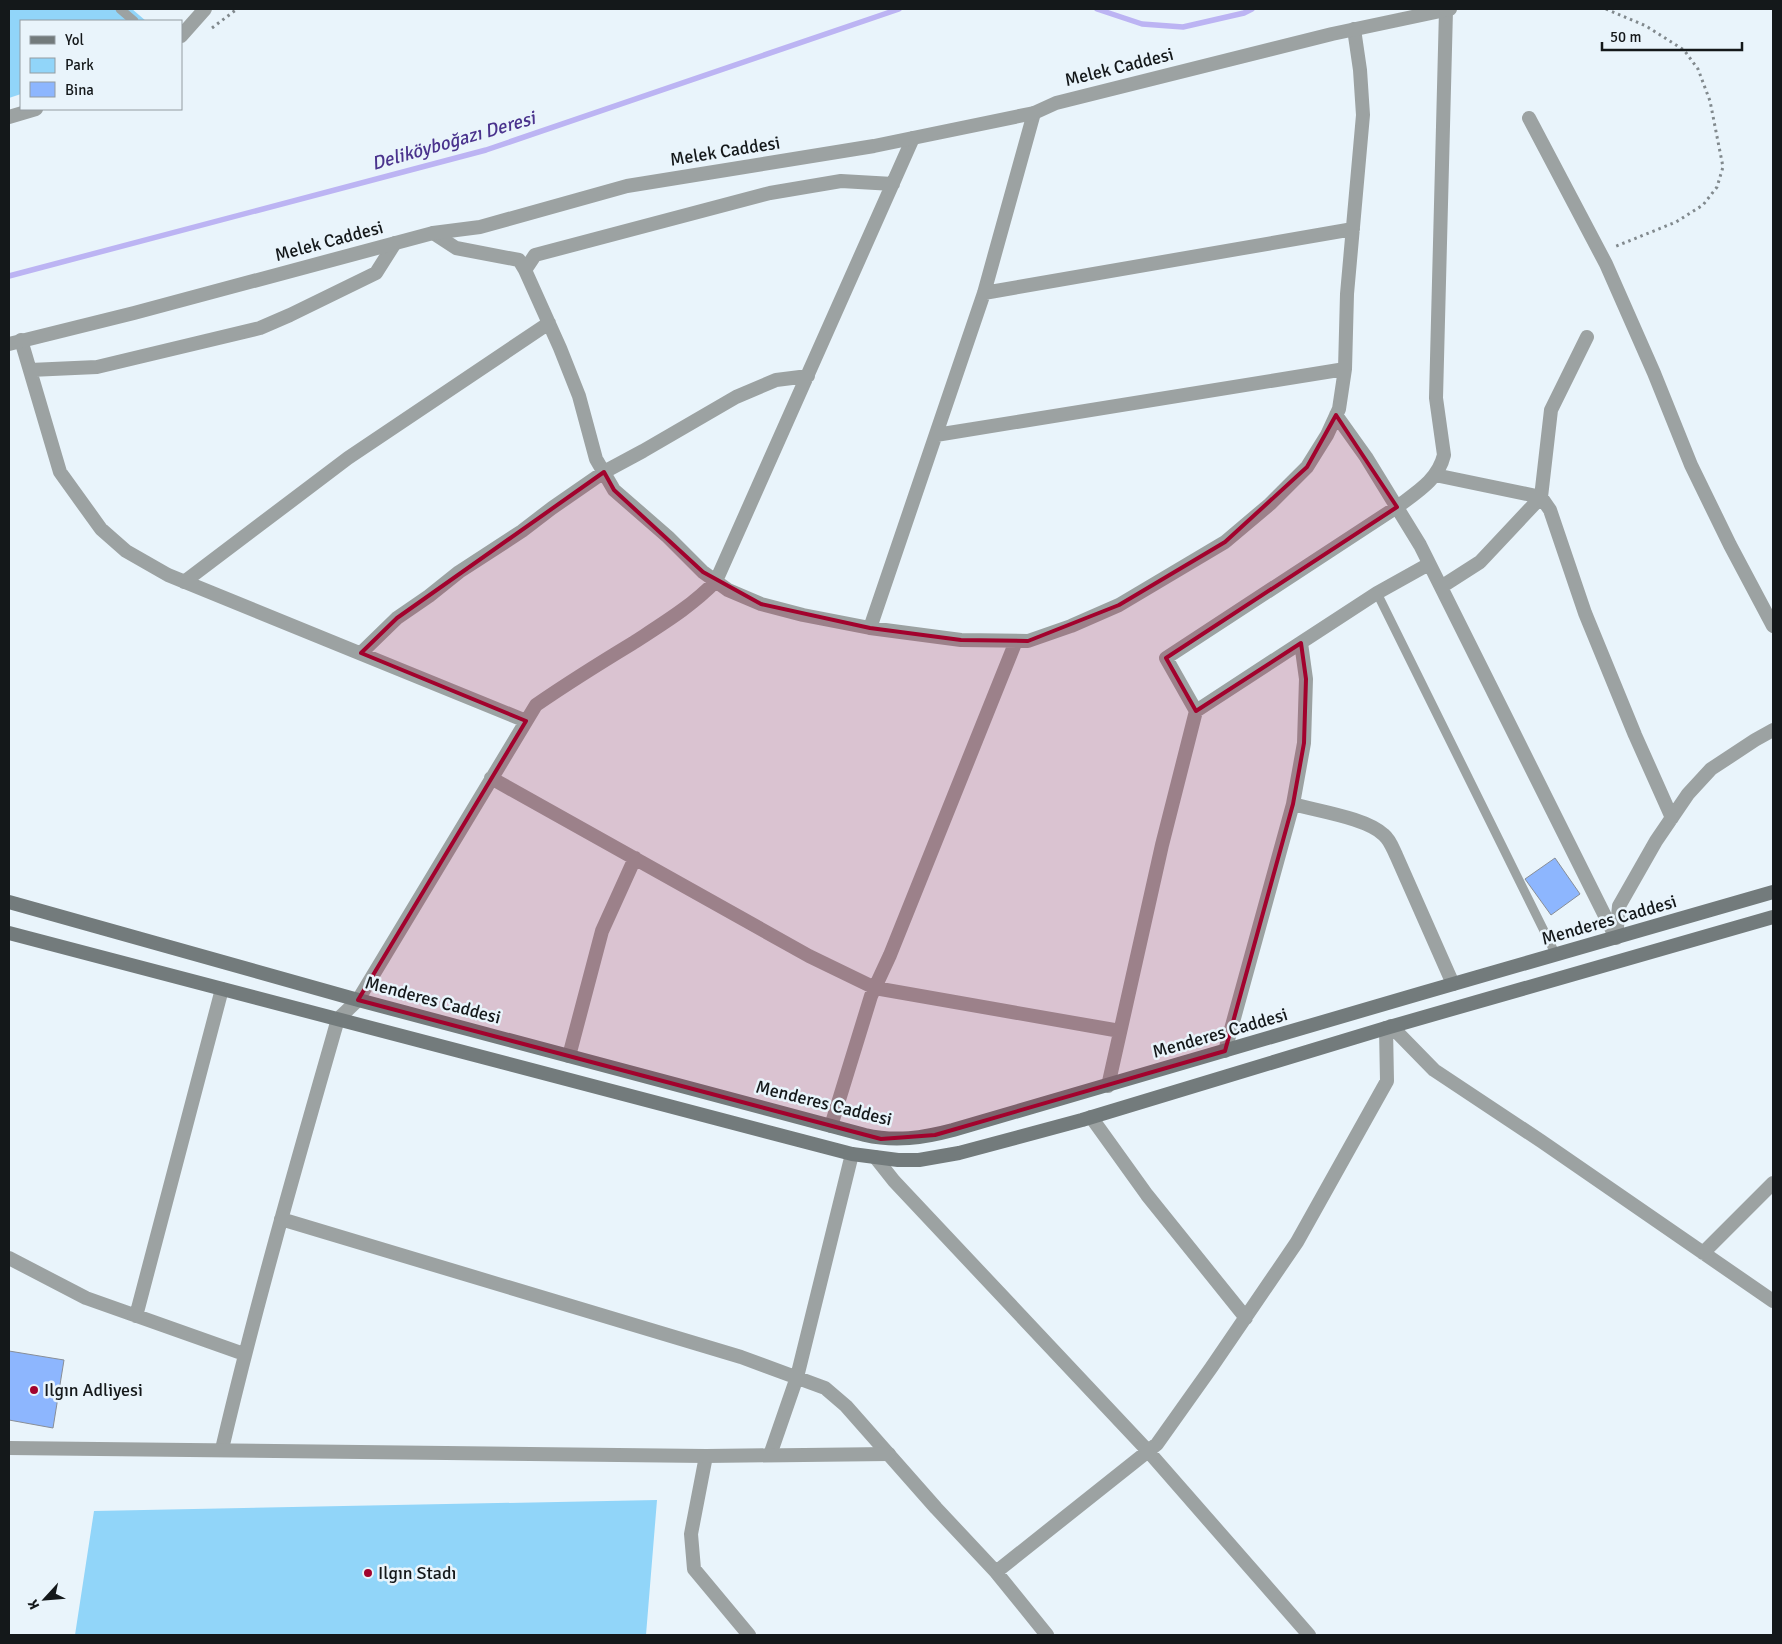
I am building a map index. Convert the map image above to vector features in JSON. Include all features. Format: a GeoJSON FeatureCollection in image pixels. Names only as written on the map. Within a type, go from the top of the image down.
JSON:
{"type":"FeatureCollection","features":[{"type":"Feature","properties":{"kind":"main road","name":"Menderes Caddesi"},"geometry":{"type":"LineString","coordinates":[[9,902],[358,1000],[881,1139],[900,1140],[953,1130],[1108,1086],[1452,984],[1773,892]]}},
{"type":"Feature","properties":{"kind":"main road"},"geometry":{"type":"LineString","coordinates":[[9,933],[852,1154],[898,1160],[919,1160],[959,1153],[1091,1117],[1388,1027],[1773,917]]}},
{"type":"Feature","properties":{"kind":"street"},"geometry":{"type":"LineString","coordinates":[[182,35],[205,9]]}},
{"type":"Feature","properties":{"kind":"street"},"geometry":{"type":"LineString","coordinates":[[1196,711],[1166,658],[1396,507],[1430,483],[1442,464],[1444,454],[1436,398],[1448,9]]}},
{"type":"Feature","properties":{"kind":"street","name":"Melek Caddesi"},"geometry":{"type":"LineString","coordinates":[[15,342],[134,313],[433,233],[480,227],[627,186],[874,146],[1034,113],[1056,102],[1354,29],[1448,9]]}},
{"type":"Feature","properties":{"kind":"street"},"geometry":{"type":"LineString","coordinates":[[433,233],[456,248],[519,260],[579,396],[596,459],[614,490],[668,537],[703,572],[728,590],[761,604],[803,616],[870,628],[961,640],[1028,641],[1071,626],[1119,605],[1225,542],[1270,504],[1307,467],[1327,435],[1339,409],[1345,369],[1347,294],[1362,115],[1360,70],[1354,29]]}},
{"type":"Feature","properties":{"kind":"street"},"geometry":{"type":"LineString","coordinates":[[9,117],[33,110]]}},
{"type":"Feature","properties":{"kind":"street"},"geometry":{"type":"LineString","coordinates":[[870,628],[984,293],[1034,113]]}},
{"type":"Feature","properties":{"kind":"street"},"geometry":{"type":"LineString","coordinates":[[1529,118],[1599,252],[1654,372],[1691,465],[1730,545],[1773,626]]}},
{"type":"Feature","properties":{"kind":"street"},"geometry":{"type":"LineString","coordinates":[[222,1449],[244,1354],[338,1019],[358,1000],[536,705],[670,619],[700,598],[716,581],[913,138]]}},
{"type":"Feature","properties":{"kind":"street"},"geometry":{"type":"LineString","coordinates":[[525,270],[535,255],[770,193],[841,181],[892,184]]}},
{"type":"Feature","properties":{"kind":"street"},"geometry":{"type":"LineString","coordinates":[[984,293],[1353,229]]}},
{"type":"Feature","properties":{"kind":"street"},"geometry":{"type":"LineString","coordinates":[[30,370],[97,367],[260,328],[376,274],[395,243]]}},
{"type":"Feature","properties":{"kind":"street"},"geometry":{"type":"LineString","coordinates":[[184,582],[348,458],[548,323]]}},
{"type":"Feature","properties":{"kind":"street"},"geometry":{"type":"LineString","coordinates":[[1441,587],[1480,562],[1540,497],[1551,410],[1587,337]]}},
{"type":"Feature","properties":{"kind":"street"},"geometry":{"type":"LineString","coordinates":[[15,342],[30,370],[60,472],[101,528],[126,550],[168,575],[184,582],[526,721]]}},
{"type":"Feature","properties":{"kind":"street"},"geometry":{"type":"LineString","coordinates":[[936,435],[1345,369]]}},
{"type":"Feature","properties":{"kind":"street"},"geometry":{"type":"LineString","coordinates":[[361,653],[397,618],[459,572],[522,532],[552,508],[604,472],[736,397],[776,380],[808,376]]}},
{"type":"Feature","properties":{"kind":"street"},"geometry":{"type":"LineString","coordinates":[[1336,415],[1366,457],[1430,564],[1616,938]]}},
{"type":"Feature","properties":{"kind":"street"},"geometry":{"type":"LineString","coordinates":[[1435,476],[1540,497],[1550,510],[1585,613],[1635,735],[1672,818]]}},
{"type":"Feature","properties":{"kind":"street"},"geometry":{"type":"LineString","coordinates":[[1108,1086],[1162,845],[1196,711],[1377,594],[1430,564]]}},
{"type":"Feature","properties":{"kind":"street"},"geometry":{"type":"LineString","coordinates":[[832,1126],[875,988],[1016,641]]}},
{"type":"Feature","properties":{"kind":"street"},"geometry":{"type":"LineString","coordinates":[[1224,1051],[1293,804],[1304,744],[1306,679],[1301,643]]}},
{"type":"Feature","properties":{"kind":"street"},"geometry":{"type":"LineString","coordinates":[[1616,938],[1619,906],[1656,841],[1688,794],[1711,769],[1773,730]]}},
{"type":"Feature","properties":{"kind":"street"},"geometry":{"type":"LineString","coordinates":[[491,778],[809,956],[875,988],[1120,1031]]}},
{"type":"Feature","properties":{"kind":"street"},"geometry":{"type":"LineString","coordinates":[[1293,804],[1360,822],[1386,836],[1452,984]]}},
{"type":"Feature","properties":{"kind":"street"},"geometry":{"type":"LineString","coordinates":[[569,1056],[602,932],[635,858]]}},
{"type":"Feature","properties":{"kind":"street"},"geometry":{"type":"LineString","coordinates":[[136,1316],[222,988]]}},
{"type":"Feature","properties":{"kind":"street"},"geometry":{"type":"LineString","coordinates":[[1388,1027],[1434,1070],[1549,1146],[1773,1301]]}},
{"type":"Feature","properties":{"kind":"street"},"geometry":{"type":"LineString","coordinates":[[996,1572],[1157,1444],[1297,1242],[1387,1081],[1388,1027]]}},
{"type":"Feature","properties":{"kind":"street"},"geometry":{"type":"LineString","coordinates":[[1091,1117],[1147,1195],[1246,1318]]}},
{"type":"Feature","properties":{"kind":"street"},"geometry":{"type":"LineString","coordinates":[[770,1455],[797,1377],[852,1154]]}},
{"type":"Feature","properties":{"kind":"street"},"geometry":{"type":"LineString","coordinates":[[875,1157],[894,1181],[1148,1450],[1309,1635]]}},
{"type":"Feature","properties":{"kind":"street"},"geometry":{"type":"LineString","coordinates":[[1703,1253],[1773,1183]]}},
{"type":"Feature","properties":{"kind":"street"},"geometry":{"type":"LineString","coordinates":[[281,1219],[741,1357],[825,1388],[846,1406],[936,1508],[996,1572],[1047,1635]]}},
{"type":"Feature","properties":{"kind":"street"},"geometry":{"type":"LineString","coordinates":[[9,1258],[86,1298],[244,1354]]}},
{"type":"Feature","properties":{"kind":"street"},"geometry":{"type":"LineString","coordinates":[[9,1448],[706,1456],[889,1454]]}},
{"type":"Feature","properties":{"kind":"street"},"geometry":{"type":"LineString","coordinates":[[706,1456],[691,1534],[694,1569],[749,1635]]}},
{"type":"Feature","properties":{"kind":"lane"},"geometry":{"type":"LineString","coordinates":[[120,9],[133,20]]}},
{"type":"Feature","properties":{"kind":"lane"},"geometry":{"type":"LineString","coordinates":[[1377,594],[1556,955]]}},
{"type":"Feature","properties":{"kind":"path"},"geometry":{"type":"LineString","coordinates":[[1599,252],[1676,222],[1703,205],[1717,187],[1723,167],[1710,101],[1698,69],[1684,50],[1646,26],[1606,9]]}},
{"type":"Feature","properties":{"kind":"highlighted area"},"geometry":{"type":"Polygon","coordinates":[[[1336,415],[1397,507],[1166,658],[1196,711],[1301,643],[1306,679],[1304,743],[1293,804],[1225,1051],[935,1135],[881,1139],[358,1000],[526,721],[361,653],[397,618],[604,472],[614,490],[703,572],[761,604],[870,628],[961,640],[1028,641],[1119,605],[1225,542],[1307,467],[1336,415]]]}},
{"type":"Feature","properties":{"kind":"green space"},"geometry":{"type":"Polygon","coordinates":[[[9,9],[132,9],[145,20],[20,20],[20,94],[9,98],[9,9]]]}},
{"type":"Feature","properties":{"kind":"green space","name":"Ilgın Stadı"},"geometry":{"type":"Polygon","coordinates":[[[657,1500],[646,1635],[75,1635],[94,1511],[657,1500]]]}},
{"type":"Feature","properties":{"kind":"building"},"geometry":{"type":"Polygon","coordinates":[[[1555,858],[1580,894],[1551,915],[1525,879],[1555,858]]]}},
{"type":"Feature","properties":{"kind":"building","name":"Ilgın Adliyesi"},"geometry":{"type":"Polygon","coordinates":[[[9,1351],[64,1360],[53,1428],[9,1420],[9,1351]]]}},
{"type":"Feature","properties":{"kind":"waterway","name":"Deliköyboğazı Deresi"},"geometry":{"type":"LineString","coordinates":[[9,276],[486,150],[899,9]]}},
{"type":"Feature","properties":{"kind":"waterway","name":"Deliköyboğazı Deresi"},"geometry":{"type":"LineString","coordinates":[[1097,9],[1142,24],[1183,27],[1244,13],[1252,9]]}},
{"type":"Feature","properties":{"kind":"place","name":"Ilgın Adliyesi"},"geometry":{"type":"Point","coordinates":[34,1390]}},
{"type":"Feature","properties":{"kind":"place","name":"Ilgın Stadı"},"geometry":{"type":"Point","coordinates":[368,1573]}}]}
